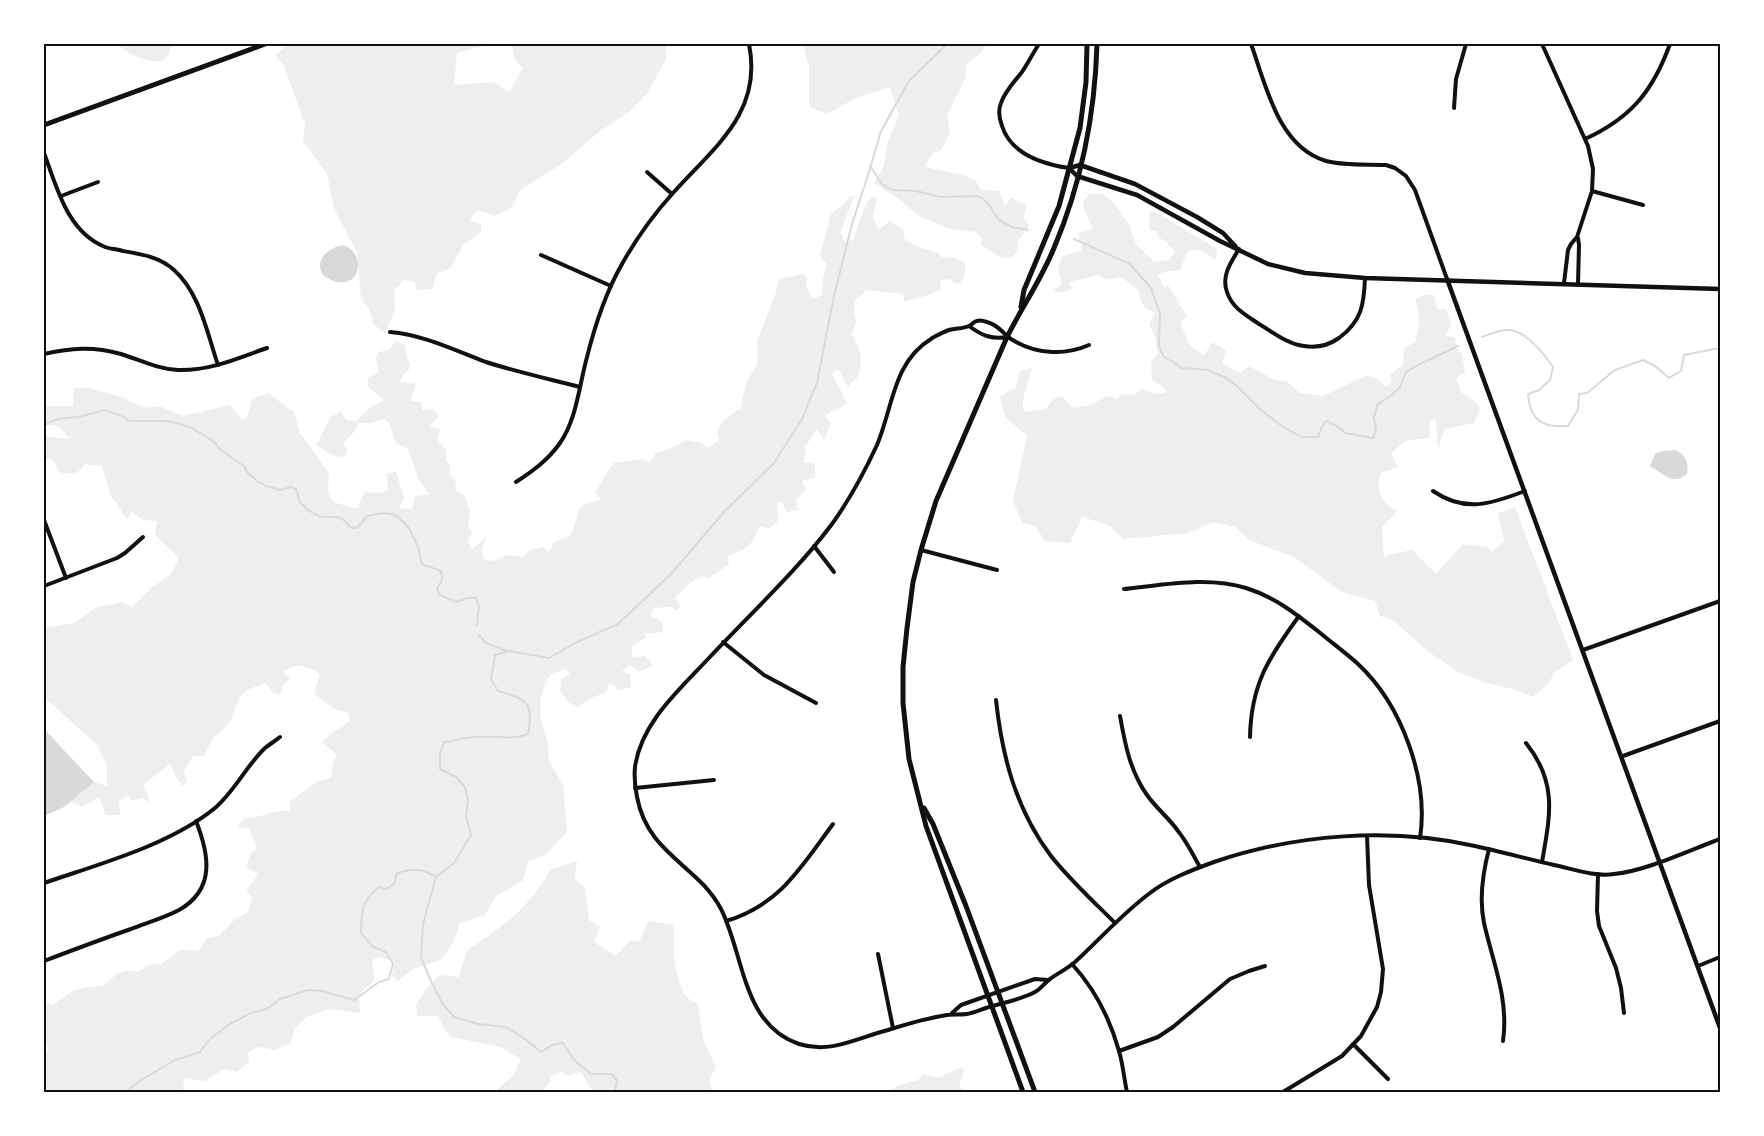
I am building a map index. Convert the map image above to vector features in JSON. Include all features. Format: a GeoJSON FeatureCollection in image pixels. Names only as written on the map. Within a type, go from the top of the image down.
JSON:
{"type":"FeatureCollection","features":[{"type":"Feature","properties":{"kind":"main road"},"geometry":{"type":"LineString","coordinates":[[44,125],[265,44]]}},
{"type":"Feature","properties":{"kind":"main road"},"geometry":{"type":"LineString","coordinates":[[1020,312],[1024,290],[1059,206],[1080,128],[1086,82],[1087,44]]}},
{"type":"Feature","properties":{"kind":"main road"},"geometry":{"type":"LineString","coordinates":[[1023,1092],[926,826],[909,759],[903,703],[903,667],[913,582],[936,501],[1007,337],[1054,249],[1067,214],[1092,108],[1097,44]]}},
{"type":"Feature","properties":{"kind":"main road"},"geometry":{"type":"LineString","coordinates":[[920,801],[944,849],[1035,1092]]}},
{"type":"Feature","properties":{"kind":"street"},"geometry":{"type":"LineString","coordinates":[[516,482],[534,471],[548,458],[570,426],[592,337],[611,286],[633,245],[672,194],[720,144],[741,113],[752,81],[753,60],[749,44]]}},
{"type":"Feature","properties":{"kind":"street"},"geometry":{"type":"LineString","coordinates":[[1039,44],[1004,97],[999,110],[1001,124],[1007,138],[1017,149],[1034,158],[1069,168],[1077,176],[1137,195],[1220,241],[1269,264],[1305,273],[1365,278],[1720,289]]}},
{"type":"Feature","properties":{"kind":"street"},"geometry":{"type":"LineString","coordinates":[[1251,44],[1282,126],[1301,148],[1326,161],[1386,165],[1395,168],[1406,176],[1415,190],[1623,756],[1720,1028]]}},
{"type":"Feature","properties":{"kind":"street"},"geometry":{"type":"LineString","coordinates":[[1454,108],[1456,79],[1466,44]]}},
{"type":"Feature","properties":{"kind":"street"},"geometry":{"type":"LineString","coordinates":[[1491,44],[1508,44]]}},
{"type":"Feature","properties":{"kind":"street"},"geometry":{"type":"LineString","coordinates":[[1542,44],[1592,157],[1594,181],[1592,191],[1577,237],[1569,250],[1564,283]]}},
{"type":"Feature","properties":{"kind":"street"},"geometry":{"type":"LineString","coordinates":[[1585,139],[1622,118],[1645,95],[1659,71],[1670,44]]}},
{"type":"Feature","properties":{"kind":"street"},"geometry":{"type":"LineString","coordinates":[[44,153],[70,218],[85,235],[104,247],[152,256],[173,269],[189,286],[218,365]]}},
{"type":"Feature","properties":{"kind":"street"},"geometry":{"type":"LineString","coordinates":[[1069,168],[1080,165],[1135,184],[1223,233],[1239,249]]}},
{"type":"Feature","properties":{"kind":"street"},"geometry":{"type":"LineString","coordinates":[[647,172],[672,194]]}},
{"type":"Feature","properties":{"kind":"street"},"geometry":{"type":"LineString","coordinates":[[60,196],[98,182]]}},
{"type":"Feature","properties":{"kind":"street"},"geometry":{"type":"LineString","coordinates":[[1592,191],[1643,205]]}},
{"type":"Feature","properties":{"kind":"street"},"geometry":{"type":"LineString","coordinates":[[1577,237],[1579,245],[1578,284]]}},
{"type":"Feature","properties":{"kind":"street"},"geometry":{"type":"LineString","coordinates":[[1239,249],[1227,270],[1226,279],[1227,292],[1233,304],[1241,312],[1282,339],[1302,346],[1329,343],[1353,326],[1363,303],[1365,278]]}},
{"type":"Feature","properties":{"kind":"street"},"geometry":{"type":"LineString","coordinates":[[541,255],[611,286]]}},
{"type":"Feature","properties":{"kind":"street"},"geometry":{"type":"LineString","coordinates":[[1089,345],[1079,350],[1059,353],[1035,348],[1007,337],[998,326],[982,320],[969,326],[947,330],[916,350],[899,374],[879,439],[854,492],[814,546],[671,698],[641,741],[635,764],[634,781],[638,805],[644,822],[666,851],[706,888],[723,913],[754,1002],[764,1020],[777,1033],[815,1048],[831,1048],[893,1028],[952,1013],[965,1015],[1038,991],[1048,980],[1072,964],[1154,889],[1200,867],[1248,852],[1335,837],[1420,838],[1468,844],[1542,862],[1612,875],[1660,861],[1720,839]]}},
{"type":"Feature","properties":{"kind":"street"},"geometry":{"type":"LineString","coordinates":[[969,326],[977,333],[996,339],[1007,337]]}},
{"type":"Feature","properties":{"kind":"street"},"geometry":{"type":"LineString","coordinates":[[390,332],[428,339],[486,362],[580,387]]}},
{"type":"Feature","properties":{"kind":"street"},"geometry":{"type":"LineString","coordinates":[[44,354],[78,347],[99,349],[162,368],[177,370],[202,369],[267,348]]}},
{"type":"Feature","properties":{"kind":"street"},"geometry":{"type":"LineString","coordinates":[[1432,491],[1445,499],[1461,504],[1479,505],[1525,491]]}},
{"type":"Feature","properties":{"kind":"street"},"geometry":{"type":"LineString","coordinates":[[44,520],[66,578]]}},
{"type":"Feature","properties":{"kind":"street"},"geometry":{"type":"LineString","coordinates":[[44,586],[117,558],[143,537]]}},
{"type":"Feature","properties":{"kind":"street"},"geometry":{"type":"LineString","coordinates":[[814,546],[834,572]]}},
{"type":"Feature","properties":{"kind":"street"},"geometry":{"type":"LineString","coordinates":[[921,550],[997,570]]}},
{"type":"Feature","properties":{"kind":"street"},"geometry":{"type":"LineString","coordinates":[[1124,589],[1189,583],[1226,583],[1245,587],[1270,596],[1288,607],[1359,665],[1388,701],[1409,743],[1416,769],[1422,812],[1420,838]]}},
{"type":"Feature","properties":{"kind":"street"},"geometry":{"type":"LineString","coordinates":[[1583,650],[1720,601]]}},
{"type":"Feature","properties":{"kind":"street"},"geometry":{"type":"LineString","coordinates":[[1250,737],[1253,705],[1260,680],[1268,661],[1299,616]]}},
{"type":"Feature","properties":{"kind":"street"},"geometry":{"type":"LineString","coordinates":[[723,642],[764,675],[816,703]]}},
{"type":"Feature","properties":{"kind":"street"},"geometry":{"type":"LineString","coordinates":[[996,700],[1000,735],[1009,772],[1025,813],[1051,856],[1115,923]]}},
{"type":"Feature","properties":{"kind":"street"},"geometry":{"type":"LineString","coordinates":[[1120,716],[1130,764],[1140,783],[1156,807],[1179,831],[1200,867]]}},
{"type":"Feature","properties":{"kind":"street"},"geometry":{"type":"LineString","coordinates":[[1623,756],[1720,721]]}},
{"type":"Feature","properties":{"kind":"street"},"geometry":{"type":"LineString","coordinates":[[44,884],[146,847],[196,821],[225,799],[265,748],[280,737]]}},
{"type":"Feature","properties":{"kind":"street"},"geometry":{"type":"LineString","coordinates":[[1526,743],[1534,753],[1542,771],[1550,802],[1550,817],[1542,862]]}},
{"type":"Feature","properties":{"kind":"street"},"geometry":{"type":"LineString","coordinates":[[636,788],[714,780]]}},
{"type":"Feature","properties":{"kind":"street"},"geometry":{"type":"LineString","coordinates":[[44,961],[168,915],[188,904],[202,886],[208,863],[204,840],[196,821]]}},
{"type":"Feature","properties":{"kind":"street"},"geometry":{"type":"LineString","coordinates":[[726,921],[754,910],[781,891],[833,824]]}},
{"type":"Feature","properties":{"kind":"street"},"geometry":{"type":"LineString","coordinates":[[1283,1092],[1342,1056],[1361,1036],[1377,1007],[1383,969],[1369,885],[1367,836]]}},
{"type":"Feature","properties":{"kind":"street"},"geometry":{"type":"LineString","coordinates":[[1489,849],[1485,863],[1482,901],[1484,921],[1505,1010],[1503,1041]]}},
{"type":"Feature","properties":{"kind":"street"},"geometry":{"type":"LineString","coordinates":[[1598,874],[1599,926],[1610,950],[1624,1013]]}},
{"type":"Feature","properties":{"kind":"street"},"geometry":{"type":"LineString","coordinates":[[878,954],[893,1028]]}},
{"type":"Feature","properties":{"kind":"street"},"geometry":{"type":"LineString","coordinates":[[1698,966],[1720,957]]}},
{"type":"Feature","properties":{"kind":"street"},"geometry":{"type":"LineString","coordinates":[[1072,964],[1089,984],[1100,1003],[1119,1051],[1127,1092]]}},
{"type":"Feature","properties":{"kind":"street"},"geometry":{"type":"LineString","coordinates":[[1119,1051],[1158,1036],[1185,1018],[1230,980],[1249,970],[1265,966]]}},
{"type":"Feature","properties":{"kind":"street"},"geometry":{"type":"LineString","coordinates":[[952,1013],[961,1005],[1035,979],[1048,980]]}},
{"type":"Feature","properties":{"kind":"street"},"geometry":{"type":"LineString","coordinates":[[1353,1044],[1388,1079]]}},
{"type":"Feature","properties":{"kind":"shaded area"},"geometry":{"type":"Polygon","coordinates":[[[117,44],[172,44],[168,56],[162,62],[138,57],[117,44]]]}},
{"type":"Feature","properties":{"kind":"shaded area"},"geometry":{"type":"Polygon","coordinates":[[[289,44],[491,44],[457,53],[454,85],[493,82],[509,92],[523,68],[515,60],[512,44],[666,44],[666,59],[648,92],[629,112],[599,132],[563,163],[520,190],[512,207],[495,216],[477,210],[470,221],[481,224],[481,232],[464,244],[450,268],[437,274],[432,289],[417,290],[414,281],[404,280],[394,290],[395,311],[385,333],[373,324],[369,308],[361,300],[357,252],[334,209],[327,174],[303,141],[305,124],[283,64],[275,56],[289,44]]]}},
{"type":"Feature","properties":{"kind":"shaded area"},"geometry":{"type":"Polygon","coordinates":[[[803,44],[987,44],[981,53],[966,64],[966,77],[947,115],[950,133],[941,151],[932,153],[925,167],[963,175],[976,181],[981,190],[999,191],[1005,205],[1011,198],[1027,205],[1023,217],[1029,225],[1017,243],[1018,250],[1011,258],[1000,257],[981,245],[982,238],[976,232],[950,229],[919,216],[874,183],[883,169],[888,141],[899,115],[890,87],[856,98],[827,114],[809,107],[809,66],[803,44]]]}},
{"type":"Feature","properties":{"kind":"shaded area"},"geometry":{"type":"Polygon","coordinates":[[[1090,194],[1103,194],[1114,203],[1128,223],[1136,244],[1154,262],[1169,260],[1175,251],[1159,238],[1156,231],[1150,230],[1149,213],[1154,211],[1217,249],[1216,259],[1199,250],[1188,251],[1180,270],[1163,272],[1158,275],[1164,288],[1168,285],[1187,316],[1180,322],[1190,346],[1204,355],[1213,342],[1226,351],[1222,364],[1240,373],[1249,366],[1275,380],[1286,381],[1300,393],[1323,396],[1367,375],[1379,380],[1385,387],[1392,382],[1390,375],[1403,364],[1404,348],[1415,342],[1417,337],[1419,316],[1415,299],[1427,294],[1434,295],[1437,309],[1446,309],[1451,325],[1446,336],[1454,337],[1458,351],[1462,354],[1465,373],[1456,378],[1461,392],[1476,402],[1480,409],[1474,423],[1445,429],[1438,449],[1436,419],[1430,421],[1429,438],[1405,441],[1391,453],[1398,467],[1381,473],[1379,491],[1383,500],[1397,512],[1382,527],[1384,556],[1412,550],[1436,574],[1463,544],[1488,547],[1492,552],[1504,541],[1498,513],[1515,507],[1573,660],[1554,673],[1549,683],[1533,697],[1458,672],[1426,650],[1393,620],[1380,616],[1375,601],[1342,592],[1294,557],[1249,540],[1235,527],[1213,522],[1189,533],[1123,539],[1109,525],[1082,517],[1070,543],[1045,541],[1035,526],[1022,523],[1013,501],[1027,436],[1005,417],[1000,396],[1016,388],[1020,371],[1032,368],[1024,396],[1024,412],[1046,409],[1053,399],[1062,396],[1073,408],[1091,405],[1106,396],[1117,399],[1122,394],[1133,395],[1142,389],[1155,394],[1165,393],[1165,389],[1152,380],[1151,362],[1158,354],[1155,336],[1149,325],[1155,313],[1145,308],[1139,291],[1121,277],[1106,280],[1099,275],[1069,282],[1072,289],[1061,293],[1053,290],[1062,285],[1058,267],[1062,257],[1082,250],[1078,233],[1093,229],[1083,207],[1084,200],[1090,194]]]}},
{"type":"Feature","properties":{"kind":"shaded area"},"geometry":{"type":"Polygon","coordinates":[[[850,196],[854,196],[841,231],[844,241],[853,240],[866,203],[872,197],[877,198],[873,216],[878,230],[890,221],[903,229],[905,240],[918,247],[936,252],[942,257],[956,258],[965,263],[965,273],[961,283],[956,284],[949,279],[940,280],[941,288],[928,295],[904,302],[903,294],[866,290],[855,301],[856,321],[852,335],[860,356],[859,372],[857,379],[848,387],[838,369],[832,374],[847,403],[825,416],[831,423],[824,440],[817,429],[804,447],[806,452],[803,462],[815,464],[815,478],[803,480],[803,486],[807,488],[796,500],[798,510],[787,512],[782,502],[777,502],[778,522],[768,529],[760,526],[748,546],[727,556],[729,565],[708,578],[702,576],[690,583],[675,598],[680,606],[677,610],[670,607],[654,608],[650,615],[662,622],[663,632],[646,634],[646,638],[631,646],[633,657],[645,656],[653,665],[640,672],[630,665],[622,671],[630,674],[631,686],[618,690],[613,684],[608,685],[607,692],[577,707],[568,702],[560,690],[561,679],[570,674],[565,669],[551,674],[540,700],[541,720],[548,744],[549,762],[563,784],[567,832],[545,855],[528,861],[523,880],[496,896],[485,915],[460,923],[454,941],[442,959],[413,969],[398,981],[392,976],[395,962],[380,957],[372,960],[375,980],[359,994],[360,1013],[329,1009],[307,1017],[294,1029],[291,1043],[275,1050],[257,1047],[248,1053],[249,1062],[237,1072],[225,1069],[204,1081],[184,1078],[183,1092],[44,1092],[44,1053],[48,1051],[47,1043],[44,1043],[44,1003],[53,1005],[77,990],[104,986],[123,972],[138,972],[147,965],[161,964],[181,950],[198,951],[207,938],[219,936],[235,919],[248,912],[252,897],[246,891],[258,874],[246,867],[250,854],[257,848],[249,828],[236,827],[245,818],[278,811],[290,811],[290,801],[318,781],[331,778],[333,762],[337,755],[322,742],[350,721],[348,713],[333,708],[314,694],[320,674],[306,667],[293,667],[283,672],[290,679],[285,683],[280,694],[273,693],[266,683],[249,689],[239,698],[231,720],[214,737],[204,756],[193,756],[184,771],[187,781],[183,786],[170,764],[143,785],[151,804],[143,798],[131,801],[128,796],[119,801],[120,815],[106,815],[99,797],[82,807],[71,801],[94,782],[107,786],[107,765],[96,744],[44,697],[44,628],[74,623],[95,608],[123,602],[132,607],[151,588],[171,574],[179,558],[155,535],[157,521],[143,520],[132,512],[127,519],[111,496],[102,466],[85,464],[77,473],[61,474],[53,460],[44,458],[44,436],[69,439],[60,427],[44,424],[44,398],[45,406],[73,406],[74,388],[88,388],[119,396],[144,408],[159,406],[183,416],[230,405],[242,420],[247,418],[252,399],[268,393],[294,412],[300,433],[329,473],[328,490],[333,502],[357,509],[365,492],[380,493],[388,490],[387,474],[396,471],[404,498],[399,508],[412,509],[415,496],[429,494],[418,478],[408,449],[396,443],[389,422],[383,419],[371,423],[359,423],[343,443],[347,450],[345,456],[336,457],[316,445],[331,417],[341,411],[346,420],[356,421],[370,408],[384,400],[368,387],[368,378],[379,372],[376,359],[379,352],[389,350],[396,341],[405,345],[410,364],[409,370],[403,374],[400,382],[416,384],[410,401],[421,402],[422,410],[434,409],[438,416],[430,426],[440,430],[437,439],[446,450],[450,475],[456,481],[455,490],[465,496],[470,511],[468,527],[472,533],[468,541],[471,550],[486,537],[482,550],[484,559],[494,561],[508,555],[524,557],[529,550],[543,547],[549,552],[554,542],[571,535],[581,506],[601,499],[595,493],[613,463],[643,459],[649,463],[656,453],[687,440],[702,443],[708,448],[719,440],[717,431],[723,421],[741,408],[746,383],[758,362],[757,342],[779,279],[802,274],[807,277],[806,287],[813,299],[822,295],[827,264],[820,256],[831,213],[843,205],[850,196]]]}},
{"type":"Feature","properties":{"kind":"shaded area"},"geometry":{"type":"Polygon","coordinates":[[[344,245],[356,256],[357,270],[349,281],[334,281],[322,273],[320,262],[330,250],[344,245]]]}},
{"type":"Feature","properties":{"kind":"shaded area"},"geometry":{"type":"Polygon","coordinates":[[[1676,450],[1687,463],[1687,474],[1672,479],[1650,466],[1655,454],[1676,450]]]}},
{"type":"Feature","properties":{"kind":"shaded area"},"geometry":{"type":"Polygon","coordinates":[[[44,729],[94,782],[64,807],[44,816],[44,729]]]}},
{"type":"Feature","properties":{"kind":"shaded area"},"geometry":{"type":"Polygon","coordinates":[[[577,861],[575,879],[585,888],[589,920],[600,927],[594,942],[616,956],[631,940],[639,942],[648,921],[674,925],[674,952],[678,980],[686,996],[698,1004],[703,1039],[716,1067],[709,1080],[712,1092],[593,1092],[581,1072],[567,1076],[562,1071],[549,1077],[551,1082],[540,1092],[498,1092],[498,1089],[512,1077],[521,1059],[498,1046],[450,1037],[437,1016],[417,1016],[416,1005],[439,975],[459,977],[467,950],[514,916],[534,895],[550,870],[577,861]]]}},
{"type":"Feature","properties":{"kind":"shaded area"},"geometry":{"type":"Polygon","coordinates":[[[962,1067],[964,1070],[959,1085],[964,1092],[887,1092],[899,1085],[918,1080],[923,1074],[937,1078],[962,1067]]]}},
{"type":"Feature","properties":{"kind":"waterway"},"geometry":{"type":"LineString","coordinates":[[126,1092],[138,1082],[175,1060],[200,1052],[210,1039],[230,1024],[251,1013],[267,1009],[280,999],[308,990],[322,991],[354,1000],[379,982],[389,979],[393,964],[386,952],[373,947],[361,933],[362,913],[366,902],[379,887],[386,889],[394,884],[397,873],[417,870],[436,877],[454,863],[471,835],[466,816],[468,800],[465,787],[456,777],[440,769],[440,753],[444,742],[472,737],[515,737],[528,734],[530,715],[526,704],[516,697],[498,691],[491,679],[495,655],[509,651],[549,658],[577,642],[618,624],[672,573],[724,512],[774,463],[802,419],[817,383],[833,300],[852,224],[881,131],[909,81],[947,44]]}},
{"type":"Feature","properties":{"kind":"waterway"},"geometry":{"type":"LineString","coordinates":[[871,167],[882,184],[892,190],[916,191],[940,197],[978,196],[988,203],[999,220],[1012,227],[1028,230]]}},
{"type":"Feature","properties":{"kind":"waterway"},"geometry":{"type":"LineString","coordinates":[[1074,239],[1130,264],[1151,288],[1160,314],[1159,346],[1163,356],[1182,368],[1208,370],[1226,378],[1262,411],[1301,437],[1318,437],[1326,421],[1345,433],[1373,438],[1376,430],[1374,418],[1377,405],[1400,387],[1406,372],[1458,346]]}},
{"type":"Feature","properties":{"kind":"waterway"},"geometry":{"type":"LineString","coordinates":[[1482,337],[1510,330],[1523,335],[1540,350],[1553,367],[1550,380],[1539,390],[1528,394],[1529,403],[1539,421],[1559,426],[1568,426],[1578,410],[1579,394],[1587,393],[1615,370],[1643,360],[1655,366],[1669,378],[1681,371],[1684,355],[1720,348]]}},
{"type":"Feature","properties":{"kind":"waterway"},"geometry":{"type":"LineString","coordinates":[[44,425],[58,419],[105,410],[129,421],[176,423],[192,428],[213,441],[221,450],[244,466],[257,481],[266,486],[280,490],[291,487],[296,489],[300,502],[308,510],[321,517],[337,517],[349,526],[357,528],[367,516],[392,514],[409,528],[419,549],[421,562],[441,571],[442,580],[437,589],[440,595],[456,602],[476,598],[479,606],[477,625]]}},
{"type":"Feature","properties":{"kind":"waterway"},"geometry":{"type":"LineString","coordinates":[[479,635],[486,643],[507,651]]}},
{"type":"Feature","properties":{"kind":"waterway"},"geometry":{"type":"LineString","coordinates":[[436,877],[423,924],[421,957],[442,1003],[454,1017],[479,1024],[506,1027],[541,1052],[552,1045],[563,1043],[574,1060],[591,1074],[611,1074],[617,1080],[614,1092]]}}]}
